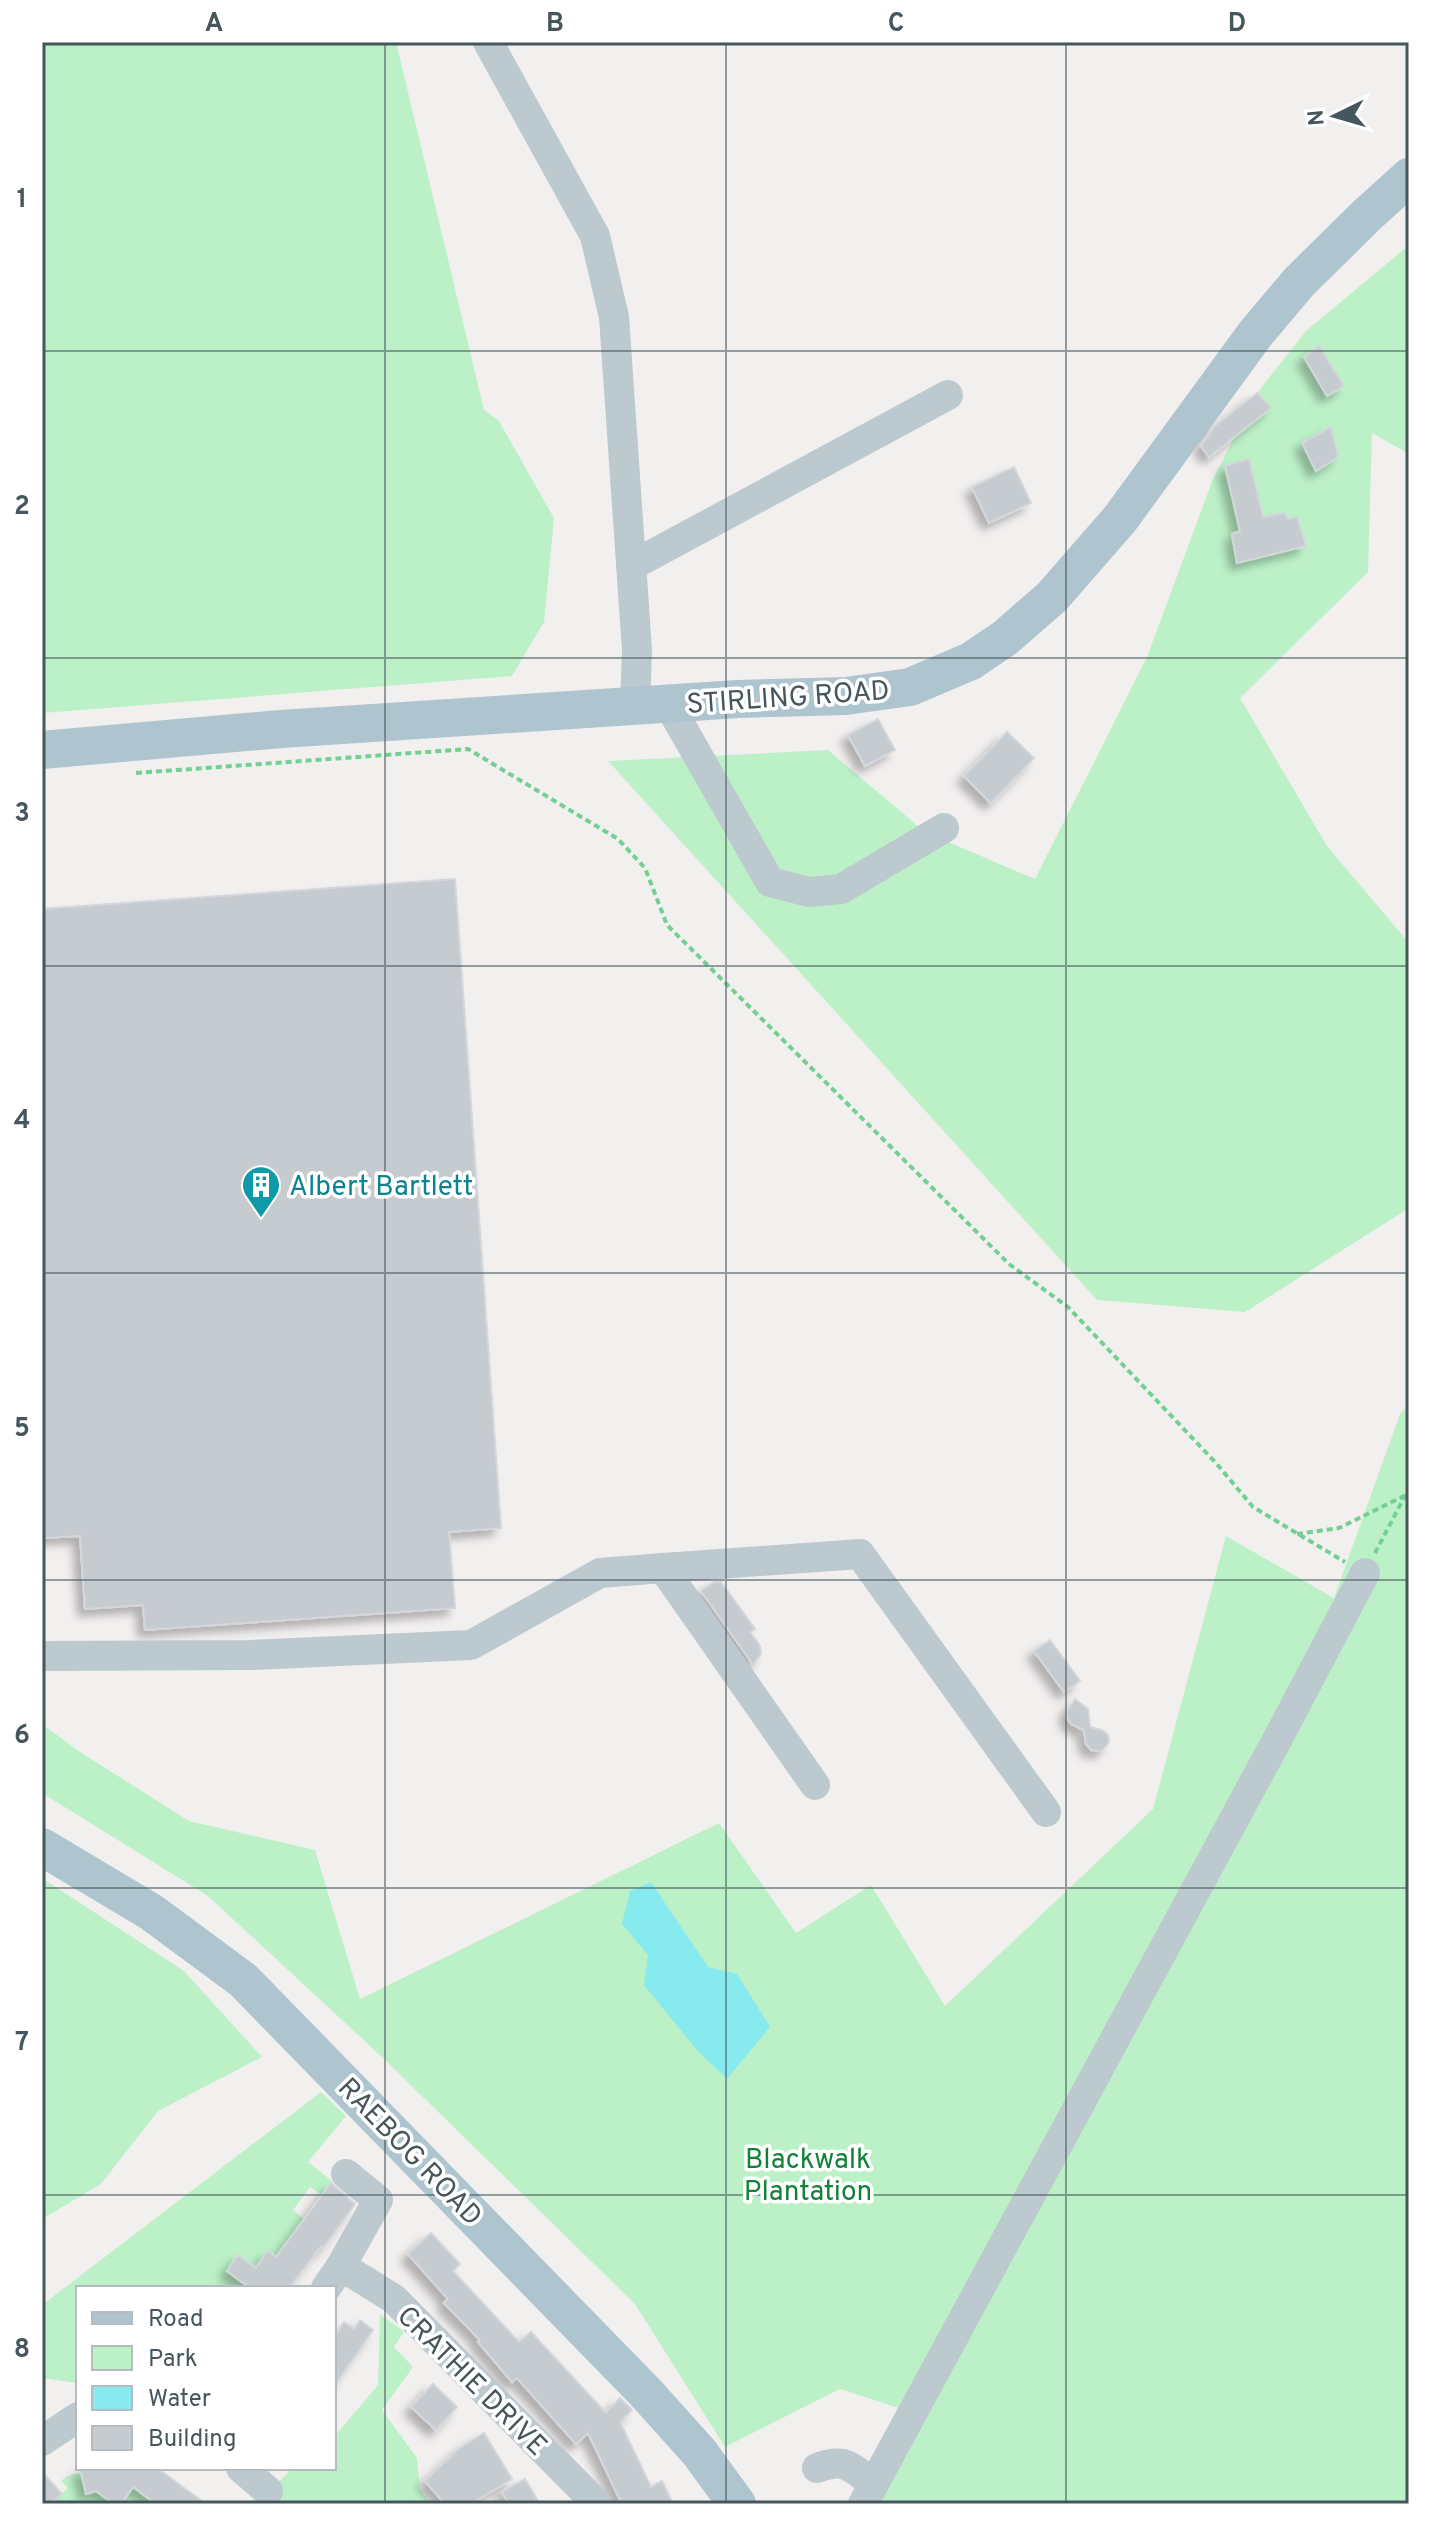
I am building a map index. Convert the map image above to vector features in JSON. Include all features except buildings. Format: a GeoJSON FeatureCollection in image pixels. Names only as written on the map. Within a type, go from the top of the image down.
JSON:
{"type":"FeatureCollection","features":[{"type":"Feature","properties":{"kind":"main road","name":"STIRLING ROAD"},"geometry":{"type":"LineString","coordinates":[[42,750],[281,729],[738,699],[846,696],[910,687],[971,661],[1005,638],[1052,597],[1120,519],[1256,333],[1299,282],[1409,177]]}},
{"type":"Feature","properties":{"kind":"main road","name":"RAEBOG ROAD"},"geometry":{"type":"LineString","coordinates":[[42,1847],[151,1912],[243,1980],[646,2393],[699,2452],[737,2504]]}},
{"type":"Feature","properties":{"kind":"street"},"geometry":{"type":"LineString","coordinates":[[488,42],[595,236],[614,317],[637,650],[652,706],[770,882],[809,892],[841,889],[944,828]]}},
{"type":"Feature","properties":{"kind":"street"},"geometry":{"type":"LineString","coordinates":[[631,566],[948,395]]}},
{"type":"Feature","properties":{"kind":"street"},"geometry":{"type":"LineString","coordinates":[[42,1656],[251,1655],[471,1645],[600,1573],[860,1554],[1046,1812]]}},
{"type":"Feature","properties":{"kind":"street"},"geometry":{"type":"LineString","coordinates":[[663,1568],[815,1785]]}},
{"type":"Feature","properties":{"kind":"street"},"geometry":{"type":"LineString","coordinates":[[817,2468],[835,2461],[846,2464],[869,2494],[1365,1573]]}},
{"type":"Feature","properties":{"kind":"street"},"geometry":{"type":"LineString","coordinates":[[334,2277],[378,2200],[346,2174]]}},
{"type":"Feature","properties":{"kind":"street","name":"CRATHIE DRIVE"},"geometry":{"type":"LineString","coordinates":[[334,2277],[394,2299],[597,2504]]}},
{"type":"Feature","properties":{"kind":"street"},"geometry":{"type":"LineString","coordinates":[[42,2441],[76,2418]]}},
{"type":"Feature","properties":{"kind":"street"},"geometry":{"type":"LineString","coordinates":[[243,2470],[268,2491]]}},
{"type":"Feature","properties":{"kind":"path"},"geometry":{"type":"LineString","coordinates":[[132,773],[468,749],[618,839],[645,868],[667,925],[1009,1264],[1068,1307],[1216,1463],[1253,1507],[1365,1573],[1409,1488]]}},
{"type":"Feature","properties":{"kind":"path"},"geometry":{"type":"LineString","coordinates":[[1295,1534],[1339,1528],[1406,1495]]}},
{"type":"Feature","properties":{"kind":"green space"},"geometry":{"type":"Polygon","coordinates":[[[52,42],[396,42],[484,410],[499,421],[554,518],[544,622],[512,676],[42,713],[42,45],[52,42]]]}},
{"type":"Feature","properties":{"kind":"green space"},"geometry":{"type":"Polygon","coordinates":[[[1409,245],[1409,454],[1372,433],[1368,572],[1240,698],[1327,846],[1409,943],[1409,1208],[1245,1312],[1097,1300],[608,761],[828,750],[925,832],[1035,879],[1147,657],[1213,479],[1257,393],[1306,331],[1409,245]]]}},
{"type":"Feature","properties":{"kind":"green space","name":"Blackwalk Plantation"},"geometry":{"type":"Polygon","coordinates":[[[1409,1403],[1409,2504],[847,2504],[899,2408],[840,2389],[725,2447],[635,2304],[382,2057],[208,1896],[42,1793],[42,1724],[80,1752],[189,1821],[315,1850],[360,1999],[719,1823],[796,1933],[871,1885],[945,2006],[1153,1809],[1226,1536],[1334,1598],[1400,1414],[1409,1403]]]}},
{"type":"Feature","properties":{"kind":"green space"},"geometry":{"type":"Polygon","coordinates":[[[42,1878],[184,1971],[262,2057],[158,2111],[101,2184],[42,2219],[42,1878]]]}},
{"type":"Feature","properties":{"kind":"green space"},"geometry":{"type":"Polygon","coordinates":[[[321,2092],[346,2116],[308,2162],[332,2181],[322,2195],[310,2187],[293,2210],[304,2219],[276,2257],[268,2252],[255,2267],[238,2256],[245,2286],[76,2286],[76,2383],[42,2378],[42,2305],[321,2092]]]}},
{"type":"Feature","properties":{"kind":"green space"},"geometry":{"type":"Polygon","coordinates":[[[380,2314],[404,2332],[394,2347],[413,2367],[382,2410],[417,2458],[420,2489],[430,2504],[249,2504],[289,2470],[336,2470],[336,2435],[378,2385],[380,2314]]]}},
{"type":"Feature","properties":{"kind":"green space"},"geometry":{"type":"Polygon","coordinates":[[[111,2470],[115,2470],[125,2482],[156,2504],[50,2504],[68,2488],[61,2481],[67,2476],[81,2472],[86,2493],[111,2470]]]}},
{"type":"Feature","properties":{"kind":"water"},"geometry":{"type":"Polygon","coordinates":[[[651,1882],[708,1967],[737,1974],[770,2027],[727,2079],[695,2048],[644,1985],[648,1955],[622,1924],[630,1891],[651,1882]]]}},
{"type":"Feature","properties":{"kind":"place","name":"Albert Bartlett"},"geometry":{"type":"Point","coordinates":[261,1219]}}]}
